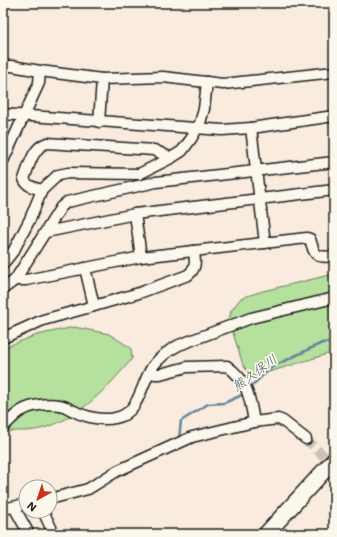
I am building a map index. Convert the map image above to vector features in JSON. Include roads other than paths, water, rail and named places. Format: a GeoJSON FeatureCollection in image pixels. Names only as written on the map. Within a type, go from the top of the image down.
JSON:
{"type":"FeatureCollection","features":[{"type":"Feature","properties":{"kind":"highway"},"geometry":{"type":"LineString","coordinates":[[266,534],[334,460]]}},
{"type":"Feature","properties":{"kind":"street"},"geometry":{"type":"LineString","coordinates":[[3,66],[102,79],[163,77],[223,84],[334,72]]}},
{"type":"Feature","properties":{"kind":"street"},"geometry":{"type":"LineString","coordinates":[[3,161],[39,83],[40,71]]}},
{"type":"Feature","properties":{"kind":"street"},"geometry":{"type":"LineString","coordinates":[[99,122],[102,79]]}},
{"type":"Feature","properties":{"kind":"street"},"geometry":{"type":"LineString","coordinates":[[3,264],[14,250],[30,219],[42,190],[58,175],[68,173],[139,174],[182,151],[200,123],[204,109],[207,82]]}},
{"type":"Feature","properties":{"kind":"street"},"geometry":{"type":"LineString","coordinates":[[3,114],[222,130],[251,128],[334,116]]}},
{"type":"Feature","properties":{"kind":"street"},"geometry":{"type":"LineString","coordinates":[[251,128],[265,243]]}},
{"type":"Feature","properties":{"kind":"street"},"geometry":{"type":"LineString","coordinates":[[42,190],[29,186],[24,179],[36,151],[42,145],[47,143],[154,150],[171,158]]}},
{"type":"Feature","properties":{"kind":"street"},"geometry":{"type":"LineString","coordinates":[[3,289],[15,280],[61,207],[67,202],[156,182],[256,172],[334,162]]}},
{"type":"Feature","properties":{"kind":"street"},"geometry":{"type":"LineString","coordinates":[[46,232],[134,214],[334,190]]}},
{"type":"Feature","properties":{"kind":"street"},"geometry":{"type":"LineString","coordinates":[[134,214],[141,257]]}},
{"type":"Feature","properties":{"kind":"street"},"geometry":{"type":"LineString","coordinates":[[15,280],[26,280],[141,257],[307,238],[310,239],[314,253],[318,256],[334,256]]}},
{"type":"Feature","properties":{"kind":"street"},"geometry":{"type":"LineString","coordinates":[[3,338],[43,320],[139,293],[188,275],[193,272],[195,266],[194,251]]}},
{"type":"Feature","properties":{"kind":"street"},"geometry":{"type":"LineString","coordinates":[[85,268],[94,306]]}},
{"type":"Feature","properties":{"kind":"street"},"geometry":{"type":"LineString","coordinates":[[3,427],[22,410],[37,405],[59,405],[85,416],[96,418],[115,418],[124,415],[135,405],[150,372],[160,358],[169,350],[251,318],[334,298]]}},
{"type":"Feature","properties":{"kind":"street"},"geometry":{"type":"LineString","coordinates":[[150,372],[160,374],[187,367],[227,366],[241,379],[246,388],[254,422]]}},
{"type":"Feature","properties":{"kind":"street"},"geometry":{"type":"LineString","coordinates":[[58,497],[88,490],[117,471],[192,437],[254,422],[278,419],[283,421],[306,440]]}},
{"type":"Feature","properties":{"kind":"street"},"geometry":{"type":"LineString","coordinates":[[3,509],[18,506]]}},
{"type":"Feature","properties":{"kind":"street"},"geometry":{"type":"LineString","coordinates":[[14,507],[29,534]]}},
{"type":"Feature","properties":{"kind":"street"},"geometry":{"type":"LineString","coordinates":[[47,519],[54,534]]}},
{"type":"Feature","properties":{"kind":"waterway","name":"熊久保川"},"geometry":{"type":"LineString","coordinates":[[248,389],[272,367],[322,343],[334,342]]}},
{"type":"Feature","properties":{"kind":"waterway","name":"熊久保川"},"geometry":{"type":"LineString","coordinates":[[179,439],[181,421],[208,404],[224,403],[240,396],[245,392]]}},
{"type":"Feature","properties":{"kind":"tunnel"},"geometry":{"type":"LineString","coordinates":[[306,439],[334,466]]}}]}
